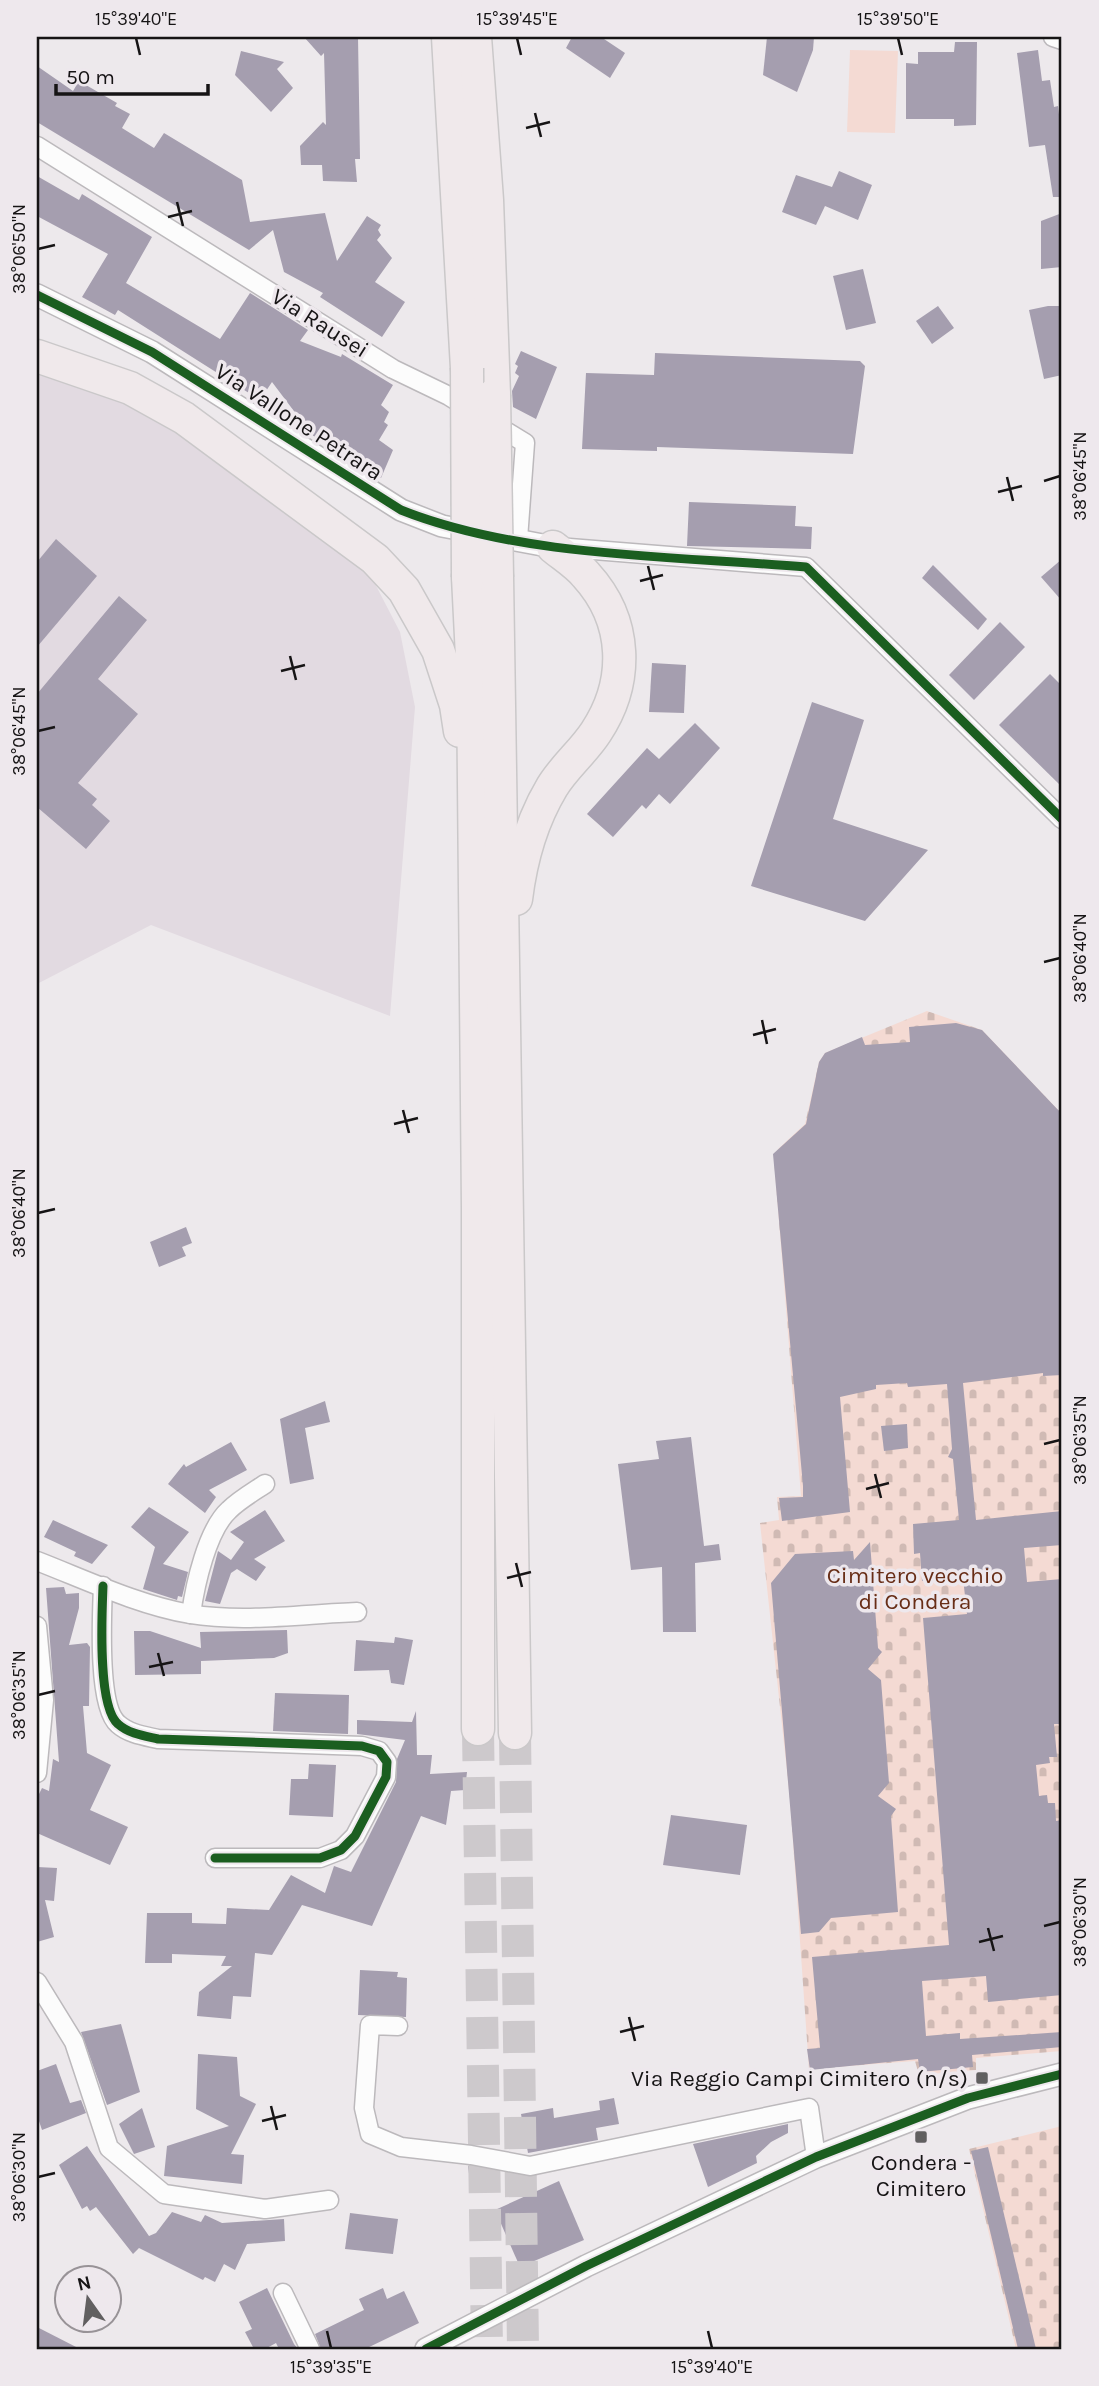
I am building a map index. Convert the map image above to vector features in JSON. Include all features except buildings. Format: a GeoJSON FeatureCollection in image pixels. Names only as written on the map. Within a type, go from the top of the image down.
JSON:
{"type":"FeatureCollection","features":[{"type":"Feature","properties":{"kind":"highway"},"geometry":{"type":"LineString","coordinates":[[448,37],[482,577],[502,997],[515,1733]]}},
{"type":"Feature","properties":{"kind":"highway"},"geometry":{"type":"LineString","coordinates":[[475,37],[487,200],[494,395],[482,577],[472,677],[478,1208],[478,1729]]}},
{"type":"Feature","properties":{"kind":"highway"},"geometry":{"type":"LineString","coordinates":[[37,356],[130,388],[184,418],[375,559],[404,590],[438,650],[456,705],[473,822]]}},
{"type":"Feature","properties":{"kind":"highway"},"geometry":{"type":"LineString","coordinates":[[502,997],[521,859],[536,817],[553,785],[594,735],[611,708],[621,666],[618,635],[608,606],[586,575],[553,547]]}},
{"type":"Feature","properties":{"kind":"street"},"geometry":{"type":"LineString","coordinates":[[1054,37],[1062,40]]}},
{"type":"Feature","properties":{"kind":"street","name":"Via Rausei"},"geometry":{"type":"LineString","coordinates":[[37,146],[393,369],[449,396],[525,443],[518,539]]}},
{"type":"Feature","properties":{"kind":"street","name":"Via Vallone Petrara"},"geometry":{"type":"LineString","coordinates":[[37,295],[163,359],[401,510],[442,526],[553,547]]}},
{"type":"Feature","properties":{"kind":"street"},"geometry":{"type":"LineString","coordinates":[[553,547],[806,566],[1062,819]]}},
{"type":"Feature","properties":{"kind":"street"},"geometry":{"type":"LineString","coordinates":[[191,1614],[196,1580],[206,1551],[226,1512],[265,1484]]}},
{"type":"Feature","properties":{"kind":"street"},"geometry":{"type":"LineString","coordinates":[[37,1561],[166,1608],[191,1614],[228,1618],[358,1612]]}},
{"type":"Feature","properties":{"kind":"street"},"geometry":{"type":"LineString","coordinates":[[103,1586],[101,1654],[108,1703],[116,1723],[124,1728],[159,1739],[362,1746],[379,1751],[387,1762],[386,1777],[355,1836],[341,1850],[320,1858],[215,1858]]}},
{"type":"Feature","properties":{"kind":"street"},"geometry":{"type":"LineString","coordinates":[[37,1626],[44,1700],[37,1773]]}},
{"type":"Feature","properties":{"kind":"street"},"geometry":{"type":"LineString","coordinates":[[37,1982],[74,2042],[109,2148],[164,2194],[265,2209],[329,2200]]}},
{"type":"Feature","properties":{"kind":"street"},"geometry":{"type":"LineString","coordinates":[[398,2026],[370,2025],[364,2108],[370,2134],[401,2147],[471,2154],[530,2166],[809,2108],[816,2157]]}},
{"type":"Feature","properties":{"kind":"street"},"geometry":{"type":"LineString","coordinates":[[426,2349],[586,2266],[816,2157],[968,2098],[1062,2074]]}},
{"type":"Feature","properties":{"kind":"street"},"geometry":{"type":"LineString","coordinates":[[283,2292],[310,2349]]}},
{"type":"Feature","properties":{"kind":"shaded area"},"geometry":{"type":"Polygon","coordinates":[[[37,370],[124,395],[312,528],[371,576],[400,632],[415,707],[390,1016],[151,925],[37,984],[37,370]]]}},
{"type":"Feature","properties":{"kind":"green space"},"geometry":{"type":"Polygon","coordinates":[[[850,50],[898,51],[895,133],[847,132],[850,50]]]}},
{"type":"Feature","properties":{"kind":"green space","name":"Cimitero vecchio di Condera"},"geometry":{"type":"Polygon","coordinates":[[[927,1011],[982,1030],[1062,1114],[1062,2051],[976,2058],[976,2070],[919,2075],[915,2061],[809,2069],[790,1799],[760,1523],[779,1520],[777,1497],[801,1496],[774,1159],[778,1149],[805,1124],[819,1062],[825,1053],[927,1011]]]}},
{"type":"Feature","properties":{"kind":"green space"},"geometry":{"type":"Polygon","coordinates":[[[1062,2126],[1062,2349],[1016,2349],[969,2149],[1062,2126]]]}},
{"type":"Feature","properties":{"kind":"tunnel"},"geometry":{"type":"LineString","coordinates":[[478,1729],[487,2349]]}},
{"type":"Feature","properties":{"kind":"tunnel"},"geometry":{"type":"LineString","coordinates":[[515,1733],[523,2349]]}},
{"type":"Feature","properties":{"kind":"cycle path"},"geometry":{"type":"LineString","coordinates":[[37,295],[152,352],[401,510],[448,526],[497,538],[548,546],[653,557],[806,567],[1062,819]]}},
{"type":"Feature","properties":{"kind":"cycle path"},"geometry":{"type":"LineString","coordinates":[[103,1586],[104,1680],[111,1714],[122,1727],[158,1739],[362,1746],[379,1751],[387,1762],[386,1777],[355,1836],[341,1850],[320,1858],[215,1858]]}},
{"type":"Feature","properties":{"kind":"cycle path"},"geometry":{"type":"LineString","coordinates":[[426,2349],[586,2266],[816,2157],[968,2098],[1062,2074]]}},
{"type":"Feature","properties":{"kind":"place","name":"Via Reggio Campi Cimitero (n/s)"},"geometry":{"type":"Point","coordinates":[982,2078]}},
{"type":"Feature","properties":{"kind":"place","name":"Condera - Cimitero"},"geometry":{"type":"Point","coordinates":[921,2137]}}]}
